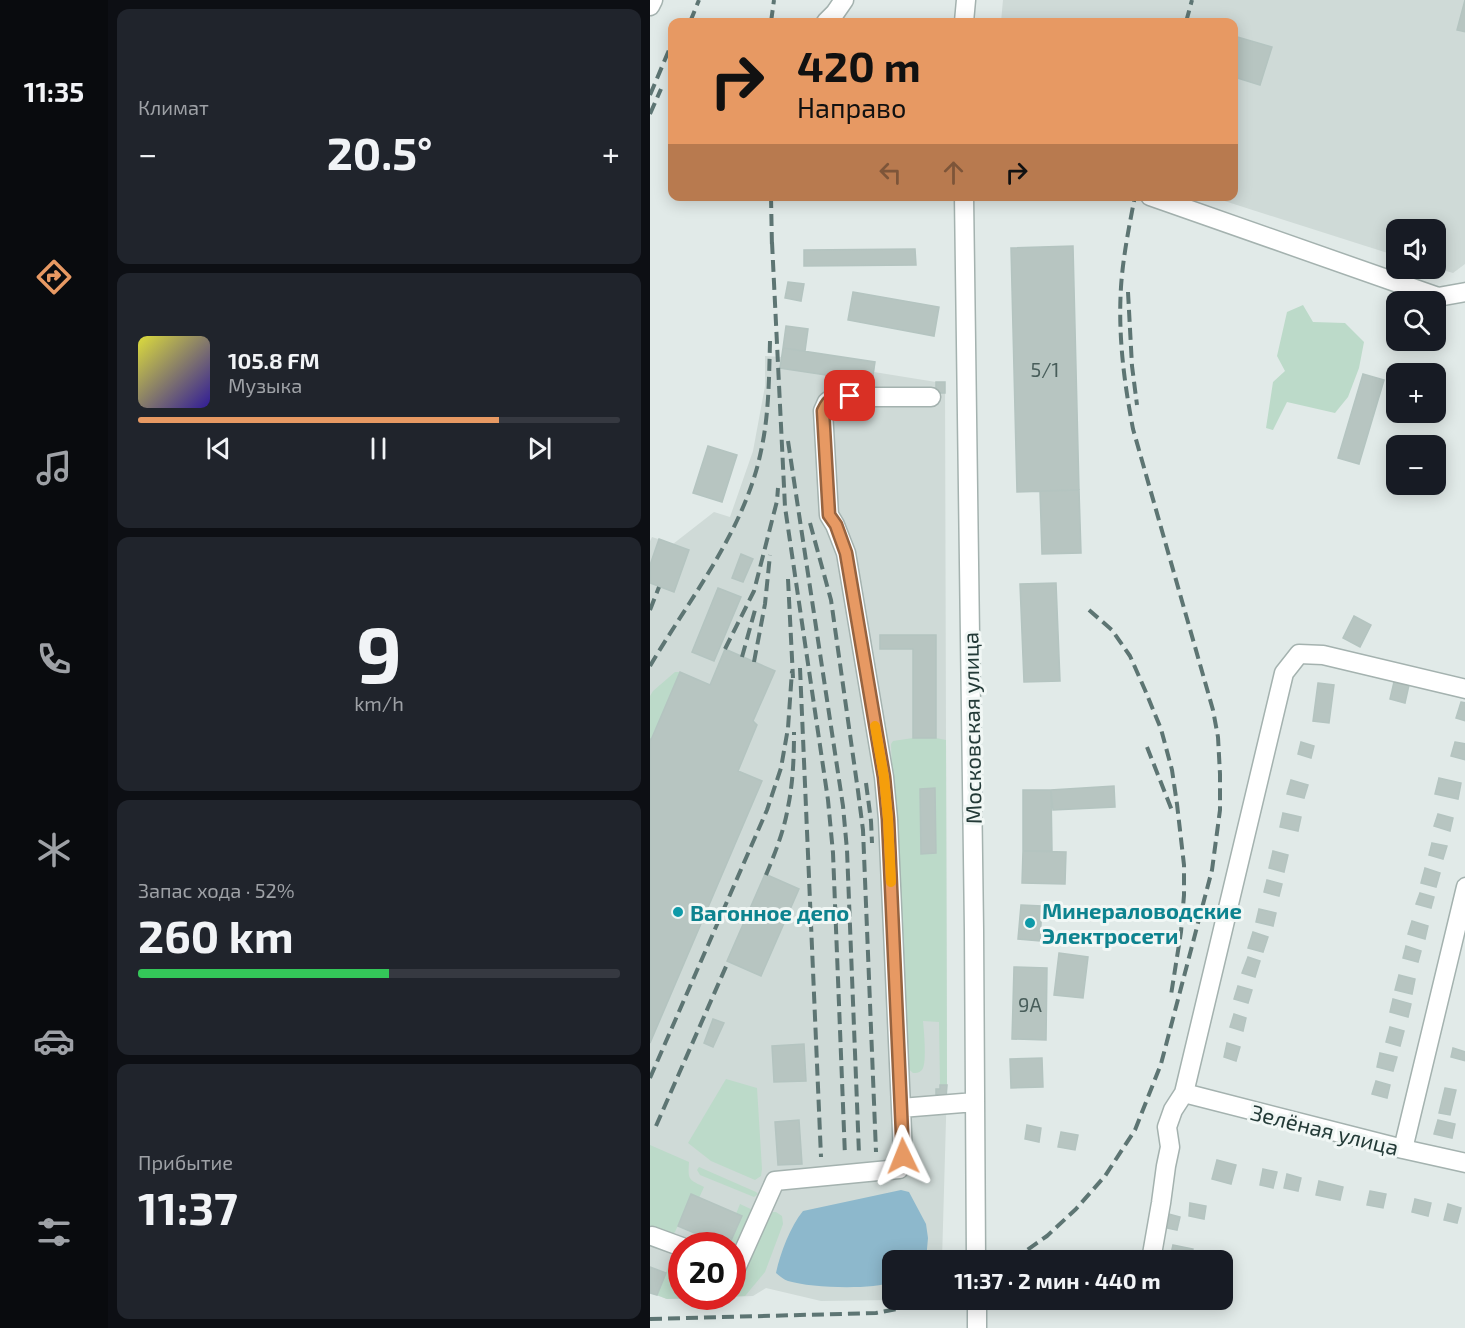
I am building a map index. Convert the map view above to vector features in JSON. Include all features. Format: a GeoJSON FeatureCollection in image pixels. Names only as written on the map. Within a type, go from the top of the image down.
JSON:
{"type":"FeatureCollection","features":[{"type":"Feature","properties":{"kind":"street"},"geometry":{"type":"LineString","coordinates":[[650,6],[653,0]]}},
{"type":"Feature","properties":{"kind":"street"},"geometry":{"type":"LineString","coordinates":[[830,18],[844,0]]}},
{"type":"Feature","properties":{"kind":"street"},"geometry":{"type":"LineString","coordinates":[[964,18],[966,0]]}},
{"type":"Feature","properties":{"kind":"street","name":"Московская улица"},"geometry":{"type":"LineString","coordinates":[[964,201],[976,1250]]}},
{"type":"Feature","properties":{"kind":"street"},"geometry":{"type":"LineString","coordinates":[[1164,201],[1438,297],[1466,292]]}},
{"type":"Feature","properties":{"kind":"street"},"geometry":{"type":"LineString","coordinates":[[746,1246],[775,1181],[899,1169],[903,1156],[888,819],[884,777],[846,553],[836,525],[829,515],[823,411],[827,402],[834,397],[931,397]]}},
{"type":"Feature","properties":{"kind":"street"},"geometry":{"type":"LineString","coordinates":[[1153,1250],[1170,1147],[1167,1127],[1173,1110],[1184,1093],[1284,674],[1299,654],[1322,655],[1466,689]]}},
{"type":"Feature","properties":{"kind":"street"},"geometry":{"type":"LineString","coordinates":[[1403,1149],[1466,888]]}},
{"type":"Feature","properties":{"kind":"street","name":"Зелёная улица"},"geometry":{"type":"LineString","coordinates":[[1184,1093],[1466,1163]]}},
{"type":"Feature","properties":{"kind":"street"},"geometry":{"type":"LineString","coordinates":[[901,1107],[975,1102]]}},
{"type":"Feature","properties":{"kind":"street"},"geometry":{"type":"LineString","coordinates":[[652,1236],[668,1242]]}},
{"type":"Feature","properties":{"kind":"street"},"geometry":{"type":"LineString","coordinates":[[977,1310],[977,1328]]}},
{"type":"Feature","properties":{"kind":"shaded area"},"geometry":{"type":"Polygon","coordinates":[[[1003,0],[1465,0],[1465,264],[1453,273],[1446,271],[1446,219],[1386,219],[1386,252],[1225,201],[1238,201],[1238,18],[1001,18],[1003,0]]]}},
{"type":"Feature","properties":{"kind":"shaded area"},"geometry":{"type":"Polygon","coordinates":[[[783,348],[875,362],[874,372],[945,382],[947,1085],[942,1250],[882,1250],[882,1300],[821,1301],[766,1288],[753,1296],[746,1296],[746,1232],[668,1232],[668,1299],[650,1293],[650,541],[652,537],[673,544],[714,512],[730,517],[753,451],[765,386],[765,356],[782,357],[783,348]]]}},
{"type":"Feature","properties":{"kind":"green space"},"geometry":{"type":"Polygon","coordinates":[[[1303,305],[1313,322],[1345,323],[1364,342],[1359,368],[1348,397],[1335,413],[1287,402],[1273,430],[1266,428],[1273,382],[1285,371],[1277,356],[1287,312],[1303,305]]]}},
{"type":"Feature","properties":{"kind":"green space"},"geometry":{"type":"Polygon","coordinates":[[[675,672],[680,672],[651,740],[650,696],[675,672]]]}},
{"type":"Feature","properties":{"kind":"green space"},"geometry":{"type":"Polygon","coordinates":[[[913,738],[946,740],[947,1085],[940,1085],[939,1022],[923,1021],[925,1054],[922,1070],[913,1073],[903,1064],[891,744],[893,741],[913,738]]]}},
{"type":"Feature","properties":{"kind":"green space"},"geometry":{"type":"Polygon","coordinates":[[[726,1079],[757,1088],[762,1169],[761,1176],[755,1180],[711,1161],[688,1143],[726,1079]]]}},
{"type":"Feature","properties":{"kind":"green space"},"geometry":{"type":"Polygon","coordinates":[[[650,1145],[689,1162],[690,1178],[704,1187],[699,1198],[691,1195],[675,1232],[668,1234],[650,1228],[650,1145]]]}},
{"type":"Feature","properties":{"kind":"green space"},"geometry":{"type":"Polygon","coordinates":[[[699,1167],[758,1194],[754,1197],[700,1175],[697,1170],[699,1167]]]}},
{"type":"Feature","properties":{"kind":"green space"},"geometry":{"type":"Polygon","coordinates":[[[740,1204],[757,1212],[746,1232],[734,1232],[741,1216],[736,1214],[740,1204]]]}},
{"type":"Feature","properties":{"kind":"green space"},"geometry":{"type":"Polygon","coordinates":[[[772,1212],[776,1212],[782,1216],[783,1224],[765,1272],[746,1295],[746,1249],[772,1212]]]}},
{"type":"Feature","properties":{"kind":"green space"},"geometry":{"type":"Polygon","coordinates":[[[668,1267],[668,1299],[657,1295],[668,1267]]]}},
{"type":"Feature","properties":{"kind":"water"},"geometry":{"type":"Polygon","coordinates":[[[901,1190],[909,1192],[926,1224],[927,1250],[882,1250],[882,1285],[826,1287],[788,1281],[776,1273],[786,1241],[803,1211],[901,1190]]]}},
{"type":"Feature","properties":{"kind":"building"},"geometry":{"type":"Polygon","coordinates":[[[1466,0],[1466,32],[1457,30],[1466,0]]]}},
{"type":"Feature","properties":{"kind":"building"},"geometry":{"type":"Polygon","coordinates":[[[1238,37],[1272,47],[1260,85],[1238,78],[1238,37]]]}},
{"type":"Feature","properties":{"kind":"building"},"geometry":{"type":"Polygon","coordinates":[[[1073,246],[1079,490],[1017,492],[1011,248],[1073,246]]]}},
{"type":"Feature","properties":{"kind":"building"},"geometry":{"type":"Polygon","coordinates":[[[915,249],[916,265],[804,266],[804,250],[915,249]]]}},
{"type":"Feature","properties":{"kind":"building"},"geometry":{"type":"Polygon","coordinates":[[[788,282],[804,284],[801,301],[785,298],[788,282]]]}},
{"type":"Feature","properties":{"kind":"building"},"geometry":{"type":"Polygon","coordinates":[[[853,292],[939,307],[934,336],[848,320],[853,292]]]}},
{"type":"Feature","properties":{"kind":"building"},"geometry":{"type":"Polygon","coordinates":[[[786,326],[808,329],[805,351],[783,348],[786,326]]]}},
{"type":"Feature","properties":{"kind":"building"},"geometry":{"type":"Polygon","coordinates":[[[783,348],[875,362],[872,382],[780,368],[783,348]]]}},
{"type":"Feature","properties":{"kind":"building"},"geometry":{"type":"Polygon","coordinates":[[[1363,374],[1384,380],[1359,464],[1338,458],[1363,374]]]}},
{"type":"Feature","properties":{"kind":"building"},"geometry":{"type":"Polygon","coordinates":[[[936,382],[945,382],[945,393],[936,393],[936,382]]]}},
{"type":"Feature","properties":{"kind":"building"},"geometry":{"type":"Polygon","coordinates":[[[708,446],[737,455],[722,502],[693,493],[708,446]]]}},
{"type":"Feature","properties":{"kind":"building"},"geometry":{"type":"Polygon","coordinates":[[[1079,490],[1081,553],[1042,554],[1040,491],[1079,490]]]}},
{"type":"Feature","properties":{"kind":"building"},"geometry":{"type":"Polygon","coordinates":[[[659,539],[689,550],[674,592],[650,583],[650,565],[659,539]]]}},
{"type":"Feature","properties":{"kind":"building"},"geometry":{"type":"Polygon","coordinates":[[[741,554],[753,559],[743,582],[732,578],[741,554]]]}},
{"type":"Feature","properties":{"kind":"building"},"geometry":{"type":"Polygon","coordinates":[[[1056,583],[1060,681],[1024,682],[1020,584],[1056,583]]]}},
{"type":"Feature","properties":{"kind":"building"},"geometry":{"type":"Polygon","coordinates":[[[718,588],[741,597],[714,661],[692,652],[718,588]]]}},
{"type":"Feature","properties":{"kind":"building"},"geometry":{"type":"Polygon","coordinates":[[[1354,616],[1371,625],[1360,647],[1343,638],[1354,616]]]}},
{"type":"Feature","properties":{"kind":"building"},"geometry":{"type":"Polygon","coordinates":[[[880,635],[936,635],[936,738],[913,738],[913,649],[880,649],[880,635]]]}},
{"type":"Feature","properties":{"kind":"building","name":"Вагонное депо"},"geometry":{"type":"Polygon","coordinates":[[[725,649],[775,671],[753,721],[757,725],[738,771],[762,781],[650,1043],[650,739],[680,672],[710,685],[725,649]]]}},
{"type":"Feature","properties":{"kind":"building"},"geometry":{"type":"Polygon","coordinates":[[[1394,682],[1409,685],[1405,703],[1390,699],[1394,682]]]}},
{"type":"Feature","properties":{"kind":"building"},"geometry":{"type":"Polygon","coordinates":[[[1318,683],[1334,685],[1329,723],[1313,721],[1318,683]]]}},
{"type":"Feature","properties":{"kind":"building"},"geometry":{"type":"Polygon","coordinates":[[[1461,702],[1466,703],[1466,721],[1456,718],[1461,702]]]}},
{"type":"Feature","properties":{"kind":"building"},"geometry":{"type":"Polygon","coordinates":[[[1301,742],[1314,746],[1311,758],[1298,754],[1301,742]]]}},
{"type":"Feature","properties":{"kind":"building"},"geometry":{"type":"Polygon","coordinates":[[[1455,742],[1466,744],[1466,760],[1451,756],[1455,742]]]}},
{"type":"Feature","properties":{"kind":"building"},"geometry":{"type":"Polygon","coordinates":[[[1439,778],[1461,783],[1458,799],[1435,794],[1439,778]]]}},
{"type":"Feature","properties":{"kind":"building"},"geometry":{"type":"Polygon","coordinates":[[[1291,780],[1308,785],[1304,798],[1287,794],[1291,780]]]}},
{"type":"Feature","properties":{"kind":"building"},"geometry":{"type":"Polygon","coordinates":[[[1114,786],[1115,807],[1053,810],[1051,790],[1114,786]]]}},
{"type":"Feature","properties":{"kind":"building"},"geometry":{"type":"Polygon","coordinates":[[[935,788],[936,853],[921,854],[920,789],[935,788]]]}},
{"type":"Feature","properties":{"kind":"building"},"geometry":{"type":"Polygon","coordinates":[[[1023,790],[1051,790],[1052,851],[1023,851],[1023,790]]]}},
{"type":"Feature","properties":{"kind":"building"},"geometry":{"type":"Polygon","coordinates":[[[1283,813],[1301,817],[1298,831],[1280,827],[1283,813]]]}},
{"type":"Feature","properties":{"kind":"building"},"geometry":{"type":"Polygon","coordinates":[[[1438,814],[1453,818],[1450,831],[1434,826],[1438,814]]]}},
{"type":"Feature","properties":{"kind":"building"},"geometry":{"type":"Polygon","coordinates":[[[1432,843],[1447,846],[1443,859],[1429,855],[1432,843]]]}},
{"type":"Feature","properties":{"kind":"building"},"geometry":{"type":"Polygon","coordinates":[[[1023,851],[1066,852],[1065,884],[1022,883],[1023,851]]]}},
{"type":"Feature","properties":{"kind":"building"},"geometry":{"type":"Polygon","coordinates":[[[1273,851],[1288,855],[1284,872],[1269,868],[1273,851]]]}},
{"type":"Feature","properties":{"kind":"building"},"geometry":{"type":"Polygon","coordinates":[[[1425,868],[1440,873],[1436,887],[1421,883],[1425,868]]]}},
{"type":"Feature","properties":{"kind":"building"},"geometry":{"type":"Polygon","coordinates":[[[765,874],[799,889],[761,976],[727,961],[765,874]]]}},
{"type":"Feature","properties":{"kind":"building"},"geometry":{"type":"Polygon","coordinates":[[[1267,880],[1282,884],[1279,896],[1264,892],[1267,880]]]}},
{"type":"Feature","properties":{"kind":"building"},"geometry":{"type":"Polygon","coordinates":[[[1420,893],[1434,897],[1431,908],[1416,904],[1420,893]]]}},
{"type":"Feature","properties":{"kind":"building","name":"Минераловодские Электросети"},"geometry":{"type":"Polygon","coordinates":[[[1021,905],[1042,906],[1040,941],[1018,939],[1021,905]]]}},
{"type":"Feature","properties":{"kind":"building"},"geometry":{"type":"Polygon","coordinates":[[[1259,909],[1276,913],[1273,926],[1256,922],[1259,909]]]}},
{"type":"Feature","properties":{"kind":"building"},"geometry":{"type":"Polygon","coordinates":[[[1412,921],[1428,926],[1425,939],[1408,934],[1412,921]]]}},
{"type":"Feature","properties":{"kind":"building"},"geometry":{"type":"Polygon","coordinates":[[[1253,932],[1268,937],[1263,952],[1248,948],[1253,932]]]}},
{"type":"Feature","properties":{"kind":"building"},"geometry":{"type":"Polygon","coordinates":[[[1406,946],[1421,951],[1418,962],[1403,958],[1406,946]]]}},
{"type":"Feature","properties":{"kind":"building"},"geometry":{"type":"Polygon","coordinates":[[[1059,953],[1088,957],[1083,998],[1054,995],[1059,953]]]}},
{"type":"Feature","properties":{"kind":"building"},"geometry":{"type":"Polygon","coordinates":[[[1248,957],[1260,961],[1255,977],[1242,973],[1248,957]]]}},
{"type":"Feature","properties":{"kind":"building"},"geometry":{"type":"Polygon","coordinates":[[[1014,967],[1047,968],[1046,1040],[1012,1039],[1014,967]]]}},
{"type":"Feature","properties":{"kind":"building"},"geometry":{"type":"Polygon","coordinates":[[[1399,975],[1415,979],[1412,994],[1395,990],[1399,975]]]}},
{"type":"Feature","properties":{"kind":"building"},"geometry":{"type":"Polygon","coordinates":[[[1238,986],[1252,990],[1248,1003],[1234,999],[1238,986]]]}},
{"type":"Feature","properties":{"kind":"building"},"geometry":{"type":"Polygon","coordinates":[[[1393,999],[1411,1004],[1408,1017],[1390,1012],[1393,999]]]}},
{"type":"Feature","properties":{"kind":"building"},"geometry":{"type":"Polygon","coordinates":[[[1234,1014],[1246,1018],[1243,1031],[1230,1027],[1234,1014]]]}},
{"type":"Feature","properties":{"kind":"building"},"geometry":{"type":"Polygon","coordinates":[[[713,1019],[724,1023],[713,1047],[704,1043],[713,1019]]]}},
{"type":"Feature","properties":{"kind":"building"},"geometry":{"type":"Polygon","coordinates":[[[1390,1027],[1404,1031],[1400,1046],[1386,1042],[1390,1027]]]}},
{"type":"Feature","properties":{"kind":"building"},"geometry":{"type":"Polygon","coordinates":[[[1227,1043],[1240,1047],[1236,1061],[1224,1057],[1227,1043]]]}},
{"type":"Feature","properties":{"kind":"building"},"geometry":{"type":"Polygon","coordinates":[[[804,1044],[806,1081],[774,1082],[772,1046],[804,1044]]]}},
{"type":"Feature","properties":{"kind":"building"},"geometry":{"type":"Polygon","coordinates":[[[1453,1048],[1466,1052],[1466,1061],[1451,1057],[1453,1048]]]}},
{"type":"Feature","properties":{"kind":"building"},"geometry":{"type":"Polygon","coordinates":[[[1380,1053],[1397,1057],[1393,1071],[1377,1067],[1380,1053]]]}},
{"type":"Feature","properties":{"kind":"building"},"geometry":{"type":"Polygon","coordinates":[[[1042,1058],[1043,1087],[1011,1088],[1010,1059],[1042,1058]]]}},
{"type":"Feature","properties":{"kind":"building"},"geometry":{"type":"Polygon","coordinates":[[[1376,1081],[1390,1085],[1387,1098],[1372,1094],[1376,1081]]]}},
{"type":"Feature","properties":{"kind":"building"},"geometry":{"type":"Polygon","coordinates":[[[940,1085],[947,1085],[946,1098],[939,1098],[939,1095],[936,1095],[936,1089],[940,1089],[940,1085]]]}},
{"type":"Feature","properties":{"kind":"building"},"geometry":{"type":"Polygon","coordinates":[[[1445,1088],[1456,1090],[1450,1115],[1439,1113],[1445,1088]]]}},
{"type":"Feature","properties":{"kind":"building"},"geometry":{"type":"Polygon","coordinates":[[[799,1120],[802,1164],[778,1165],[775,1122],[799,1120]]]}},
{"type":"Feature","properties":{"kind":"building"},"geometry":{"type":"Polygon","coordinates":[[[1438,1120],[1455,1124],[1452,1138],[1434,1134],[1438,1120]]]}},
{"type":"Feature","properties":{"kind":"building"},"geometry":{"type":"Polygon","coordinates":[[[1027,1125],[1041,1128],[1039,1142],[1025,1139],[1027,1125]]]}},
{"type":"Feature","properties":{"kind":"building"},"geometry":{"type":"Polygon","coordinates":[[[1061,1132],[1078,1135],[1075,1150],[1058,1147],[1061,1132]]]}},
{"type":"Feature","properties":{"kind":"building"},"geometry":{"type":"Polygon","coordinates":[[[1217,1160],[1236,1165],[1231,1184],[1212,1179],[1217,1160]]]}},
{"type":"Feature","properties":{"kind":"building"},"geometry":{"type":"Polygon","coordinates":[[[1263,1169],[1277,1172],[1273,1188],[1260,1185],[1263,1169]]]}},
{"type":"Feature","properties":{"kind":"building"},"geometry":{"type":"Polygon","coordinates":[[[1287,1174],[1301,1178],[1298,1191],[1284,1188],[1287,1174]]]}},
{"type":"Feature","properties":{"kind":"building"},"geometry":{"type":"Polygon","coordinates":[[[1319,1181],[1343,1187],[1340,1200],[1316,1195],[1319,1181]]]}},
{"type":"Feature","properties":{"kind":"building"},"geometry":{"type":"Polygon","coordinates":[[[1370,1191],[1386,1194],[1383,1208],[1367,1205],[1370,1191]]]}},
{"type":"Feature","properties":{"kind":"building"},"geometry":{"type":"Polygon","coordinates":[[[691,1194],[742,1216],[735,1232],[692,1232],[678,1226],[691,1194]]]}},
{"type":"Feature","properties":{"kind":"building"},"geometry":{"type":"Polygon","coordinates":[[[1415,1199],[1431,1203],[1428,1216],[1412,1212],[1415,1199]]]}},
{"type":"Feature","properties":{"kind":"building"},"geometry":{"type":"Polygon","coordinates":[[[1190,1203],[1206,1206],[1204,1219],[1189,1216],[1190,1203]]]}},
{"type":"Feature","properties":{"kind":"building"},"geometry":{"type":"Polygon","coordinates":[[[1448,1204],[1461,1208],[1457,1223],[1444,1220],[1448,1204]]]}},
{"type":"Feature","properties":{"kind":"building"},"geometry":{"type":"Polygon","coordinates":[[[1165,1213],[1180,1217],[1177,1230],[1162,1227],[1165,1213]]]}},
{"type":"Feature","properties":{"kind":"building"},"geometry":{"type":"Polygon","coordinates":[[[1173,1245],[1193,1249],[1193,1250],[1172,1250],[1173,1245]]]}},
{"type":"Feature","properties":{"kind":"building"},"geometry":{"type":"Polygon","coordinates":[[[650,1267],[666,1273],[657,1295],[650,1293],[650,1267]]]}},
{"type":"Feature","properties":{"kind":"railway"},"geometry":{"type":"LineString","coordinates":[[692,18],[699,0]]}},
{"type":"Feature","properties":{"kind":"railway"},"geometry":{"type":"LineString","coordinates":[[772,18],[774,0]]}},
{"type":"Feature","properties":{"kind":"railway"},"geometry":{"type":"LineString","coordinates":[[1187,18],[1192,0]]}},
{"type":"Feature","properties":{"kind":"railway"},"geometry":{"type":"LineString","coordinates":[[650,95],[668,52]]}},
{"type":"Feature","properties":{"kind":"railway"},"geometry":{"type":"LineString","coordinates":[[650,114],[661,89]]}},
{"type":"Feature","properties":{"kind":"railway"},"geometry":{"type":"LineString","coordinates":[[771,201],[772,248]]}},
{"type":"Feature","properties":{"kind":"railway"},"geometry":{"type":"LineString","coordinates":[[1027,1250],[1047,1236],[1076,1209],[1105,1176],[1135,1130],[1161,1064],[1212,870],[1220,810],[1218,737],[1213,710],[1133,429],[1124,376],[1120,323],[1121,287],[1134,201]]}},
{"type":"Feature","properties":{"kind":"railway"},"geometry":{"type":"LineString","coordinates":[[772,242],[785,507],[828,800],[833,853],[845,1156]]}},
{"type":"Feature","properties":{"kind":"railway"},"geometry":{"type":"LineString","coordinates":[[1128,292],[1132,366],[1137,405]]}},
{"type":"Feature","properties":{"kind":"railway"},"geometry":{"type":"LineString","coordinates":[[650,666],[714,563],[743,508],[761,451],[766,424],[770,341]]}},
{"type":"Feature","properties":{"kind":"railway"},"geometry":{"type":"LineString","coordinates":[[788,441],[843,806],[847,850],[859,1154]]}},
{"type":"Feature","properties":{"kind":"railway"},"geometry":{"type":"LineString","coordinates":[[725,649],[754,591],[777,501],[778,488]]}},
{"type":"Feature","properties":{"kind":"railway"},"geometry":{"type":"LineString","coordinates":[[810,523],[831,600],[863,830],[876,1152]]}},
{"type":"Feature","properties":{"kind":"railway"},"geometry":{"type":"LineString","coordinates":[[754,662],[765,604],[770,555]]}},
{"type":"Feature","properties":{"kind":"railway"},"geometry":{"type":"LineString","coordinates":[[788,579],[793,678]]}},
{"type":"Feature","properties":{"kind":"railway"},"geometry":{"type":"LineString","coordinates":[[650,610],[659,587]]}},
{"type":"Feature","properties":{"kind":"railway"},"geometry":{"type":"LineString","coordinates":[[742,657],[755,610]]}},
{"type":"Feature","properties":{"kind":"railway"},"geometry":{"type":"LineString","coordinates":[[1089,610],[1112,630],[1130,656],[1161,729],[1172,770],[1184,865],[1184,895],[1171,995]]}},
{"type":"Feature","properties":{"kind":"railway"},"geometry":{"type":"LineString","coordinates":[[800,668],[821,1157]]}},
{"type":"Feature","properties":{"kind":"railway"},"geometry":{"type":"LineString","coordinates":[[650,1078],[767,810],[781,768],[788,728],[792,671]]}},
{"type":"Feature","properties":{"kind":"railway"},"geometry":{"type":"LineString","coordinates":[[766,875],[779,842],[790,798],[794,732]]}},
{"type":"Feature","properties":{"kind":"railway"},"geometry":{"type":"LineString","coordinates":[[1147,747],[1173,813]]}},
{"type":"Feature","properties":{"kind":"railway"},"geometry":{"type":"LineString","coordinates":[[866,783],[872,843]]}},
{"type":"Feature","properties":{"kind":"railway"},"geometry":{"type":"LineString","coordinates":[[656,1126],[728,962]]}},
{"type":"Feature","properties":{"kind":"railway"},"geometry":{"type":"LineString","coordinates":[[650,1319],[876,1313],[891,1310]]}},
{"type":"Feature","properties":{"kind":"slow traffic"},"geometry":{"type":"LineString","coordinates":[[875,726],[884,777],[891,882]]}},
{"type":"Feature","properties":{"kind":"place","name":"Вагонное депо"},"geometry":{"type":"Point","coordinates":[678,912]}},
{"type":"Feature","properties":{"kind":"place","name":"Минераловодские Электросети"},"geometry":{"type":"Point","coordinates":[1030,923]}},
{"type":"Feature","properties":{"kind":"route"},"geometry":{"type":"LineString","coordinates":[[850,396],[834,397],[827,402],[823,411],[829,515],[836,525],[846,553],[884,777],[888,819],[903,1156]]}}]}
